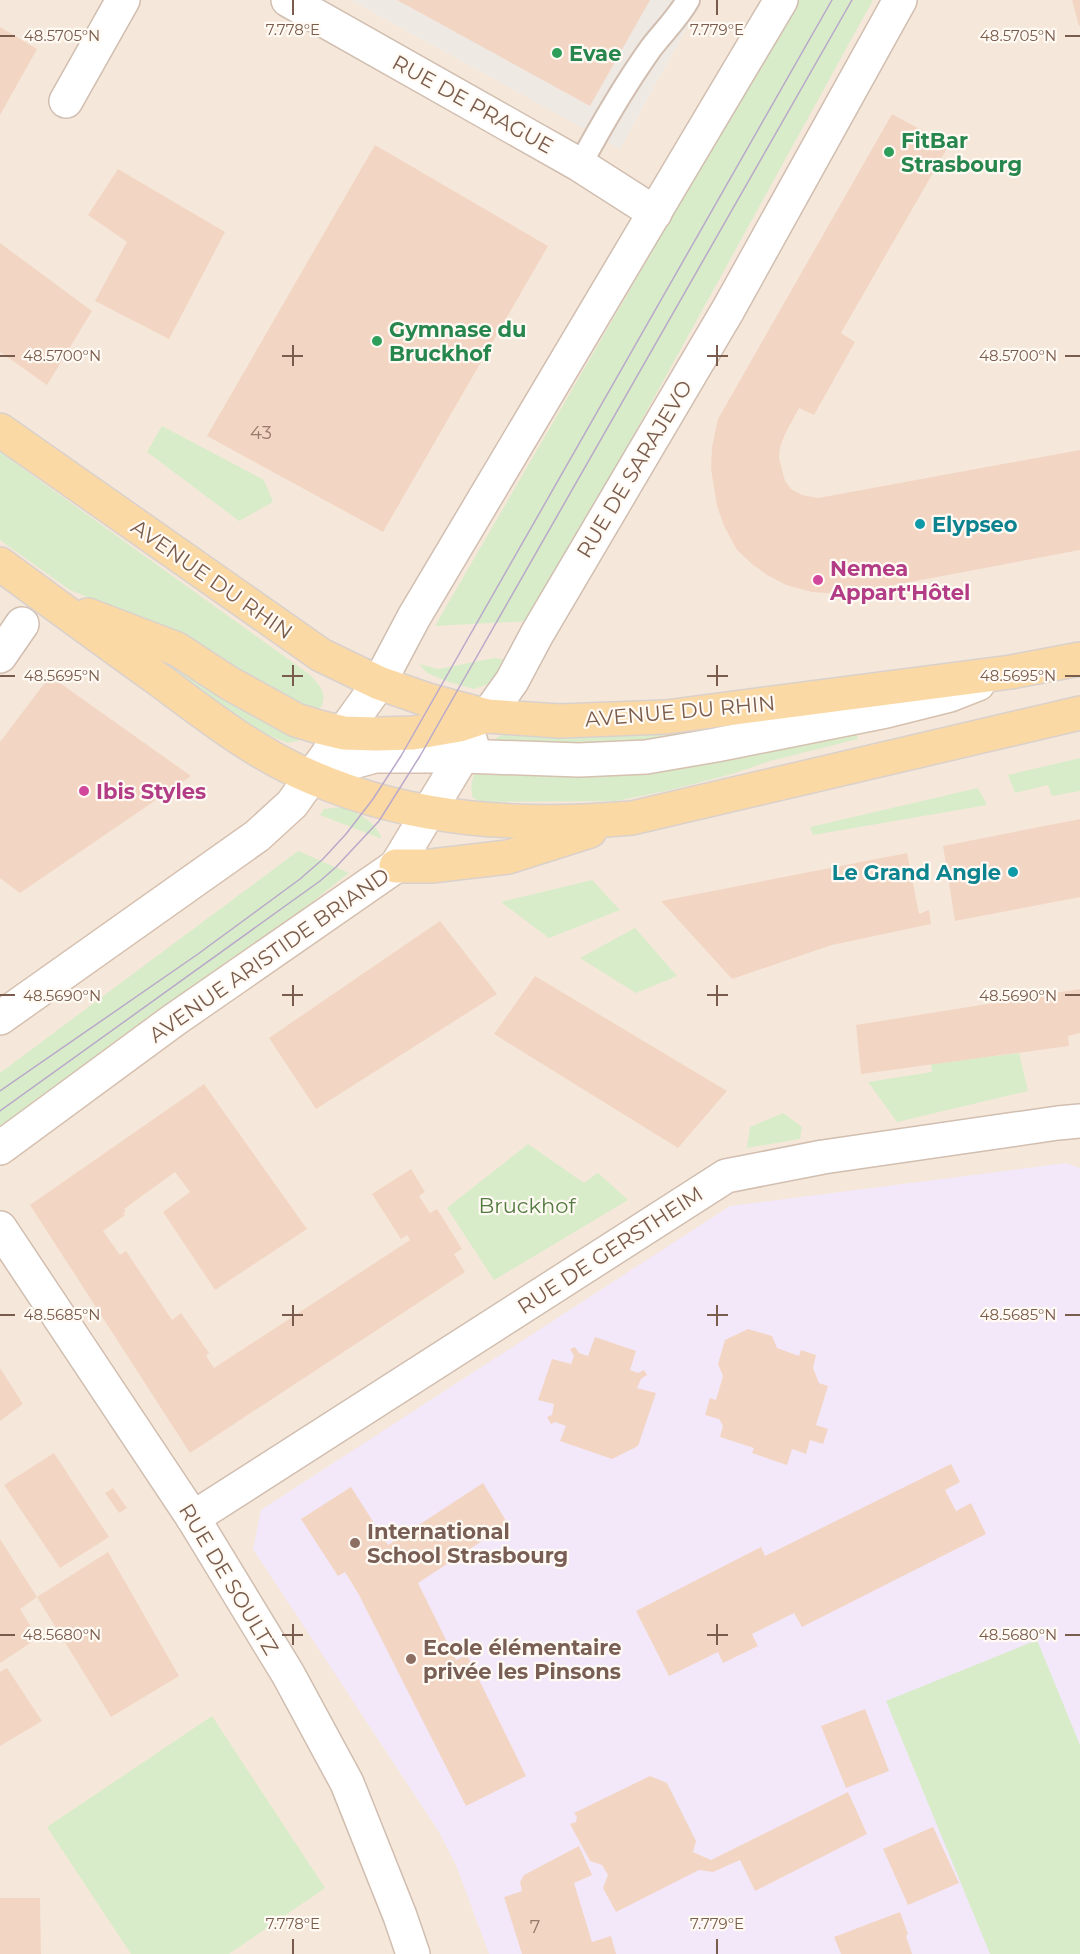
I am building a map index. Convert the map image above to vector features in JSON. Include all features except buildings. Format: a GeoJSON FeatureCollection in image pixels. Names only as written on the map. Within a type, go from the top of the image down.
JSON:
{"type":"FeatureCollection","features":[{"type":"Feature","properties":{"kind":"main road","name":"AVENUE DU RHIN"},"geometry":{"type":"LineString","coordinates":[[0,430],[321,655],[379,683],[431,701],[487,716],[559,721],[666,717],[1011,672],[1080,659]]}},
{"type":"Feature","properties":{"kind":"main road"},"geometry":{"type":"LineString","coordinates":[[0,564],[236,735],[275,760],[312,778],[373,799],[468,819],[509,822],[596,821],[632,818]]}},
{"type":"Feature","properties":{"kind":"main road"},"geometry":{"type":"LineString","coordinates":[[50,601],[177,649],[229,683],[296,720],[344,732],[376,734],[443,729],[487,716]]}},
{"type":"Feature","properties":{"kind":"main road"},"geometry":{"type":"LineString","coordinates":[[396,866],[430,866],[508,857],[632,818],[1080,713]]}},
{"type":"Feature","properties":{"kind":"street"},"geometry":{"type":"LineString","coordinates":[[66,101],[123,0]]}},
{"type":"Feature","properties":{"kind":"street","name":"RUE DE PRAGUE"},"geometry":{"type":"LineString","coordinates":[[288,0],[580,165],[655,213]]}},
{"type":"Feature","properties":{"kind":"street"},"geometry":{"type":"LineString","coordinates":[[0,1018],[256,836],[292,804],[312,778],[379,683],[414,617],[780,0]]}},
{"type":"Feature","properties":{"kind":"street","name":"RUE DE SARAJEVO"},"geometry":{"type":"LineString","coordinates":[[487,716],[512,681],[537,634],[728,310],[900,0]]}},
{"type":"Feature","properties":{"kind":"street"},"geometry":{"type":"LineString","coordinates":[[0,656],[22,624]]}},
{"type":"Feature","properties":{"kind":"street"},"geometry":{"type":"LineString","coordinates":[[312,778],[331,768],[375,756],[579,760],[657,755],[886,711],[950,695],[1011,672]]}},
{"type":"Feature","properties":{"kind":"street","name":"AVENUE ARISTIDE BRIAND"},"geometry":{"type":"LineString","coordinates":[[0,1148],[174,1020],[396,866],[487,716]]}},
{"type":"Feature","properties":{"kind":"street","name":"RUE DE GERSTHEIM"},"geometry":{"type":"LineString","coordinates":[[193,1518],[726,1176],[823,1157],[1080,1121]]}},
{"type":"Feature","properties":{"kind":"street","name":"RUE DE SOULTZ"},"geometry":{"type":"LineString","coordinates":[[0,1228],[193,1518],[288,1674],[346,1783],[413,1954]]}},
{"type":"Feature","properties":{"kind":"lane"},"geometry":{"type":"LineString","coordinates":[[580,165],[608,111],[688,0]]}},
{"type":"Feature","properties":{"kind":"shaded area"},"geometry":{"type":"Polygon","coordinates":[[[0,0],[351,0],[620,148],[702,0],[1080,0],[1080,1954],[0,1954],[0,0]]]}},
{"type":"Feature","properties":{"kind":"shaded area"},"geometry":{"type":"Polygon","coordinates":[[[351,0],[702,0],[620,149],[351,0]]]}},
{"type":"Feature","properties":{"kind":"shaded area"},"geometry":{"type":"Polygon","coordinates":[[[1066,1163],[1080,1168],[1080,1954],[489,1954],[456,1865],[439,1832],[253,1549],[261,1510],[730,1206],[1066,1163]]]}},
{"type":"Feature","properties":{"kind":"green space"},"geometry":{"type":"Polygon","coordinates":[[[798,0],[873,0],[531,621],[435,626],[798,0]]]}},
{"type":"Feature","properties":{"kind":"green space"},"geometry":{"type":"Polygon","coordinates":[[[162,426],[264,480],[273,502],[239,521],[147,452],[162,426]]]}},
{"type":"Feature","properties":{"kind":"green space"},"geometry":{"type":"Polygon","coordinates":[[[0,452],[309,674],[323,693],[321,707],[312,711],[302,710],[179,634],[70,590],[0,540],[0,452]]]}},
{"type":"Feature","properties":{"kind":"green space"},"geometry":{"type":"Polygon","coordinates":[[[147,648],[298,734],[300,740],[288,743],[253,729],[148,654],[147,648]]]}},
{"type":"Feature","properties":{"kind":"green space"},"geometry":{"type":"Polygon","coordinates":[[[495,658],[506,660],[500,680],[474,689],[427,673],[419,664],[438,669],[495,658]]]}},
{"type":"Feature","properties":{"kind":"green space"},"geometry":{"type":"Polygon","coordinates":[[[855,730],[858,739],[770,761],[732,774],[670,790],[616,801],[482,802],[473,798],[472,794],[471,786],[478,769],[855,730]]]}},
{"type":"Feature","properties":{"kind":"green space"},"geometry":{"type":"Polygon","coordinates":[[[698,731],[702,733],[641,745],[496,742],[496,738],[502,735],[596,736],[698,731]]]}},
{"type":"Feature","properties":{"kind":"green space"},"geometry":{"type":"Polygon","coordinates":[[[1080,758],[1080,791],[1052,796],[1048,785],[1015,793],[1008,775],[1080,758]]]}},
{"type":"Feature","properties":{"kind":"green space"},"geometry":{"type":"Polygon","coordinates":[[[978,788],[987,805],[813,835],[810,827],[978,788]]]}},
{"type":"Feature","properties":{"kind":"green space"},"geometry":{"type":"Polygon","coordinates":[[[344,807],[371,823],[382,839],[320,815],[324,809],[344,807]]]}},
{"type":"Feature","properties":{"kind":"green space"},"geometry":{"type":"Polygon","coordinates":[[[298,851],[349,873],[0,1148],[0,1073],[298,851]]]}},
{"type":"Feature","properties":{"kind":"green space"},"geometry":{"type":"Polygon","coordinates":[[[592,880],[620,910],[549,938],[501,902],[592,880]]]}},
{"type":"Feature","properties":{"kind":"green space"},"geometry":{"type":"Polygon","coordinates":[[[635,928],[677,976],[636,993],[580,958],[635,928]]]}},
{"type":"Feature","properties":{"kind":"green space"},"geometry":{"type":"Polygon","coordinates":[[[1019,1053],[1028,1091],[897,1122],[868,1082],[932,1072],[931,1064],[1019,1053]]]}},
{"type":"Feature","properties":{"kind":"green space"},"geometry":{"type":"Polygon","coordinates":[[[783,1113],[802,1127],[800,1139],[747,1148],[750,1127],[783,1113]]]}},
{"type":"Feature","properties":{"kind":"green space","name":"Bruckhof"},"geometry":{"type":"Polygon","coordinates":[[[528,1144],[584,1183],[598,1173],[628,1200],[494,1280],[447,1208],[528,1144]]]}},
{"type":"Feature","properties":{"kind":"green space"},"geometry":{"type":"Polygon","coordinates":[[[1037,1640],[1080,1745],[1080,1954],[990,1954],[886,1701],[1037,1640]]]}},
{"type":"Feature","properties":{"kind":"green space"},"geometry":{"type":"Polygon","coordinates":[[[212,1716],[325,1888],[229,1954],[131,1954],[47,1827],[212,1716]]]}},
{"type":"Feature","properties":{"kind":"tram line"},"geometry":{"type":"LineString","coordinates":[[0,1091],[198,954],[300,879],[346,834],[373,799],[401,756],[832,0]]}},
{"type":"Feature","properties":{"kind":"tram line"},"geometry":{"type":"LineString","coordinates":[[0,1111],[320,881],[379,821],[420,756],[852,0]]}},
{"type":"Feature","properties":{"kind":"place","name":"Evae"},"geometry":{"type":"Point","coordinates":[557,53]}},
{"type":"Feature","properties":{"kind":"place","name":"FitBar Strasbourg"},"geometry":{"type":"Point","coordinates":[889,152]}},
{"type":"Feature","properties":{"kind":"place","name":"Gymnase du Bruckhof"},"geometry":{"type":"Point","coordinates":[377,341]}},
{"type":"Feature","properties":{"kind":"place","name":"Elypseo"},"geometry":{"type":"Point","coordinates":[920,524]}},
{"type":"Feature","properties":{"kind":"place","name":"Nemea Appart'Hôtel"},"geometry":{"type":"Point","coordinates":[818,580]}},
{"type":"Feature","properties":{"kind":"place","name":"Ibis Styles"},"geometry":{"type":"Point","coordinates":[84,791]}},
{"type":"Feature","properties":{"kind":"place","name":"Le Grand Angle"},"geometry":{"type":"Point","coordinates":[1013,872]}},
{"type":"Feature","properties":{"kind":"place","name":"International School Strasbourg"},"geometry":{"type":"Point","coordinates":[355,1543]}},
{"type":"Feature","properties":{"kind":"place","name":"Ecole élémentaire privée les Pinsons"},"geometry":{"type":"Point","coordinates":[411,1659]}}]}
